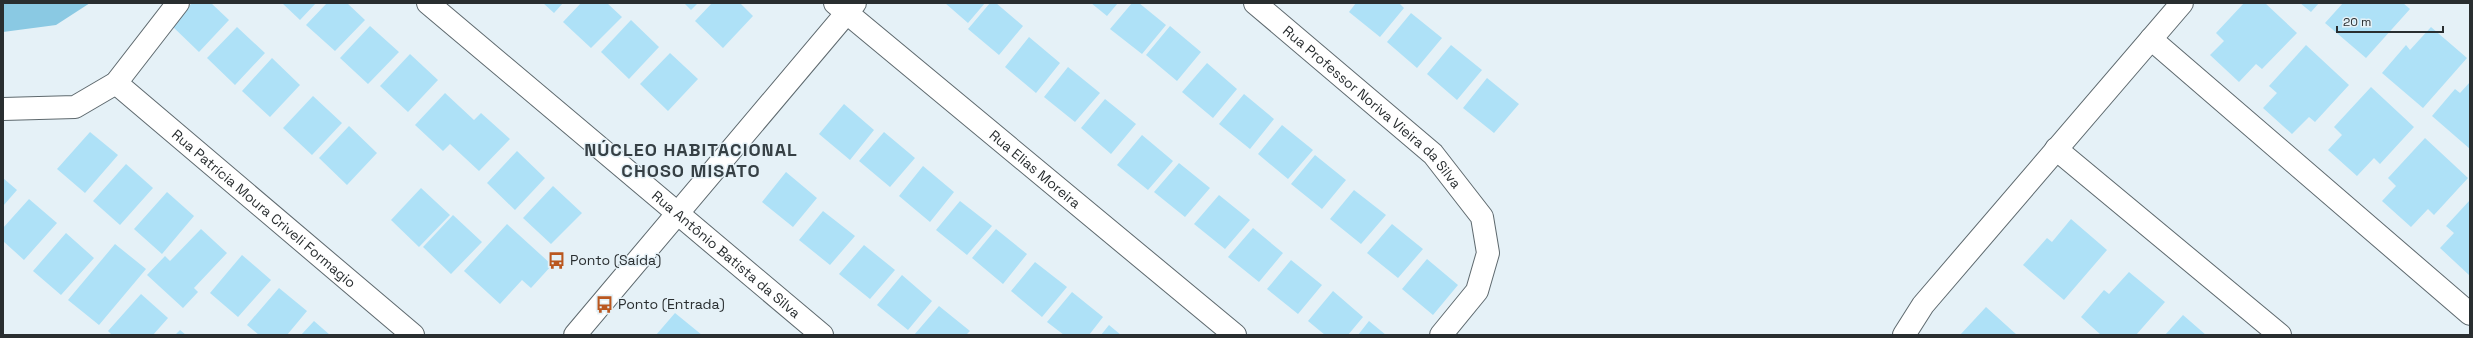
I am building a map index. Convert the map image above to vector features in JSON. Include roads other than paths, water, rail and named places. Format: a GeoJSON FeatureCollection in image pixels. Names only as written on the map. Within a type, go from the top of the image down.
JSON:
{"type":"FeatureCollection","features":[{"type":"Feature","properties":{"kind":"street"},"geometry":{"type":"LineString","coordinates":[[3,109],[75,107],[116,83],[178,3]]}},
{"type":"Feature","properties":{"kind":"street","name":"Rua Antônio Batista da Silva"},"geometry":{"type":"LineString","coordinates":[[428,3],[822,335]]}},
{"type":"Feature","properties":{"kind":"street","name":"Rua Professor Noriva Vieira da Silva"},"geometry":{"type":"LineString","coordinates":[[1255,3],[1433,154],[1482,217],[1488,253],[1476,290],[1441,335]]}},
{"type":"Feature","properties":{"kind":"street"},"geometry":{"type":"LineString","coordinates":[[1904,335],[1923,305],[2182,3]]}},
{"type":"Feature","properties":{"kind":"street"},"geometry":{"type":"LineString","coordinates":[[575,335],[678,214],[846,6]]}},
{"type":"Feature","properties":{"kind":"street","name":"Rua Elias Moreira"},"geometry":{"type":"LineString","coordinates":[[846,6],[1235,335]]}},
{"type":"Feature","properties":{"kind":"street"},"geometry":{"type":"LineString","coordinates":[[2151,39],[2470,314]]}},
{"type":"Feature","properties":{"kind":"street","name":"Rua Patrícia Moura Criveli Formagio"},"geometry":{"type":"LineString","coordinates":[[116,83],[413,335]]}},
{"type":"Feature","properties":{"kind":"street"},"geometry":{"type":"LineString","coordinates":[[2056,149],[2280,335]]}},
{"type":"Feature","properties":{"kind":"place","name":"Ponto (Saída)"},"geometry":{"type":"Point","coordinates":[557,260]}},
{"type":"Feature","properties":{"kind":"place","name":"Ponto (Entrada)"},"geometry":{"type":"Point","coordinates":[605,304]}},
{"type":"Feature","properties":{"kind":"district","name":"NÚCLEO HABITACIONAL CHOSO MISATO"},"geometry":{"type":"Point","coordinates":[691,160]}}]}
